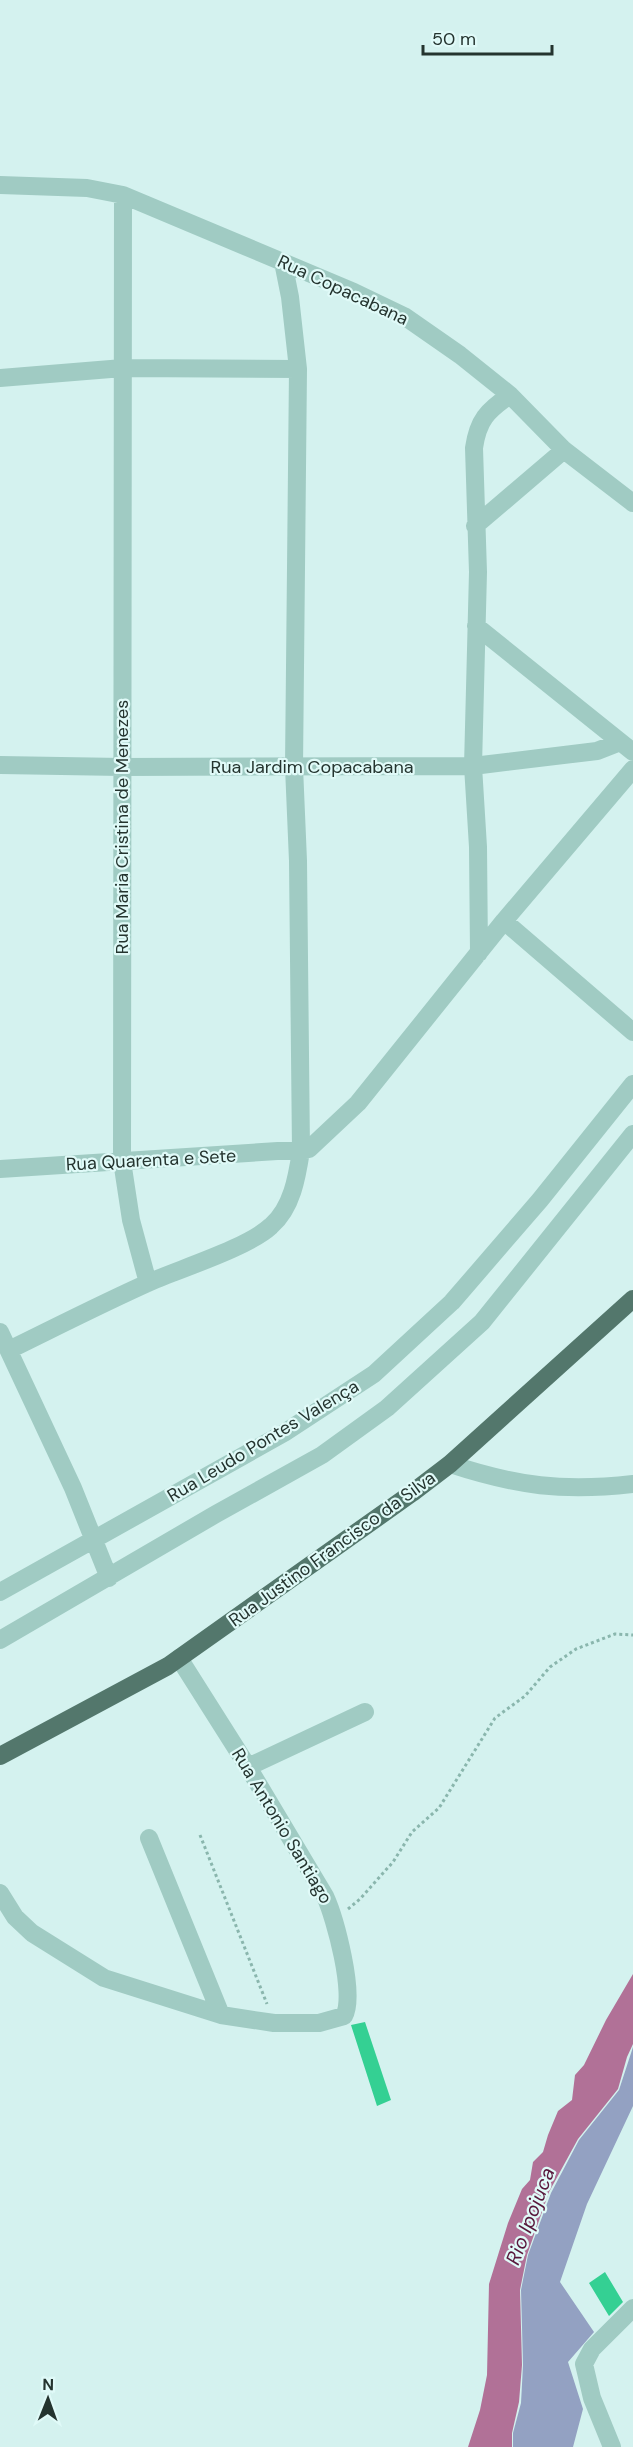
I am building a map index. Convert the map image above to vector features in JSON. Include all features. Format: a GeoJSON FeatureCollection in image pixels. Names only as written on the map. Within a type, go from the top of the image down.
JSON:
{"type":"FeatureCollection","features":[{"type":"Feature","properties":{"kind":"main road","name":"Rua Justino Francisco da Silva"},"geometry":{"type":"LineString","coordinates":[[0,1756],[179,1658],[450,1464],[633,1299]]}},
{"type":"Feature","properties":{"kind":"street","name":"Rua Copacabana"},"geometry":{"type":"LineString","coordinates":[[0,185],[87,188],[123,195],[404,316],[510,394],[564,450],[633,503]]}},
{"type":"Feature","properties":{"kind":"street","name":"Rua Maria Cristina de Menezes"},"geometry":{"type":"LineString","coordinates":[[123,195],[122,1161],[131,1220],[147,1283]]}},
{"type":"Feature","properties":{"kind":"street"},"geometry":{"type":"LineString","coordinates":[[9,1350],[147,1283],[250,1240],[272,1226],[292,1193],[301,1151],[298,861],[294,767],[298,369],[290,297],[283,262]]}},
{"type":"Feature","properties":{"kind":"street"},"geometry":{"type":"LineString","coordinates":[[0,378],[123,368],[298,369]]}},
{"type":"Feature","properties":{"kind":"street"},"geometry":{"type":"LineString","coordinates":[[479,953],[478,847],[473,766],[478,572],[474,448],[476,431],[491,409],[510,394]]}},
{"type":"Feature","properties":{"kind":"street"},"geometry":{"type":"LineString","coordinates":[[475,526],[564,450]]}},
{"type":"Feature","properties":{"kind":"street"},"geometry":{"type":"LineString","coordinates":[[476,626],[627,747]]}},
{"type":"Feature","properties":{"kind":"street","name":"Rua Jardim Copacabana"},"geometry":{"type":"LineString","coordinates":[[0,765],[473,766],[627,747]]}},
{"type":"Feature","properties":{"kind":"street"},"geometry":{"type":"LineString","coordinates":[[301,1151],[317,1144],[358,1103],[504,921],[633,770]]}},
{"type":"Feature","properties":{"kind":"street"},"geometry":{"type":"LineString","coordinates":[[504,921],[633,1032]]}},
{"type":"Feature","properties":{"kind":"street","name":"Rua Leudo Pontes Valença"},"geometry":{"type":"LineString","coordinates":[[0,1592],[284,1433],[374,1374],[452,1302],[540,1200],[633,1084]]}},
{"type":"Feature","properties":{"kind":"street"},"geometry":{"type":"LineString","coordinates":[[0,1640],[322,1455],[387,1408],[482,1322],[633,1134]]}},
{"type":"Feature","properties":{"kind":"street","name":"Rua Quarenta e Sete"},"geometry":{"type":"LineString","coordinates":[[0,1169],[301,1151]]}},
{"type":"Feature","properties":{"kind":"street"},"geometry":{"type":"LineString","coordinates":[[0,1332],[73,1488],[109,1578]]}},
{"type":"Feature","properties":{"kind":"street"},"geometry":{"type":"LineString","coordinates":[[450,1464],[488,1476],[525,1484],[590,1489],[633,1484]]}},
{"type":"Feature","properties":{"kind":"street","name":"Rua Antonio Santiago"},"geometry":{"type":"LineString","coordinates":[[179,1658],[319,1885],[334,1918],[344,1967],[348,2008],[342,2018],[333,2020],[274,2023]]}},
{"type":"Feature","properties":{"kind":"street"},"geometry":{"type":"LineString","coordinates":[[248,1767],[365,1712]]}},
{"type":"Feature","properties":{"kind":"street"},"geometry":{"type":"LineString","coordinates":[[149,1838],[221,2015]]}},
{"type":"Feature","properties":{"kind":"street"},"geometry":{"type":"LineString","coordinates":[[0,1893],[15,1917],[32,1933],[104,1978],[221,2015],[274,2023]]}},
{"type":"Feature","properties":{"kind":"street"},"geometry":{"type":"LineString","coordinates":[[608,2444],[592,2398],[584,2364],[592,2349],[633,2308]]}},
{"type":"Feature","properties":{"kind":"path"},"geometry":{"type":"LineString","coordinates":[[334,1918],[360,1899],[393,1862],[412,1832],[439,1808],[495,1718],[525,1696],[550,1667],[576,1649],[615,1634],[633,1635]]}},
{"type":"Feature","properties":{"kind":"path"},"geometry":{"type":"LineString","coordinates":[[200,1835],[274,2023]]}},
{"type":"Feature","properties":{"kind":"shaded area"},"geometry":{"type":"Polygon","coordinates":[[[633,2047],[633,2106],[587,2204],[560,2282],[594,2332],[568,2362],[583,2409],[573,2447],[513,2447],[513,2433],[521,2403],[523,2365],[521,2290],[528,2255],[551,2193],[579,2140],[619,2090],[633,2047]]]}},
{"type":"Feature","properties":{"kind":"water","name":"Rio Ipojuca"},"geometry":{"type":"Polygon","coordinates":[[[633,1974],[633,2044],[618,2089],[578,2139],[549,2192],[527,2255],[520,2290],[522,2365],[512,2447],[468,2447],[480,2410],[487,2375],[489,2284],[508,2223],[522,2189],[530,2180],[533,2162],[543,2152],[558,2111],[572,2100],[575,2075],[584,2065],[606,2020],[633,1974]]]}},
{"type":"Feature","properties":{"kind":"building"},"geometry":{"type":"Polygon","coordinates":[[[365,2022],[391,2100],[377,2106],[351,2025],[365,2022]]]}},
{"type":"Feature","properties":{"kind":"building"},"geometry":{"type":"Polygon","coordinates":[[[605,2272],[623,2302],[609,2316],[589,2283],[605,2272]]]}}]}
